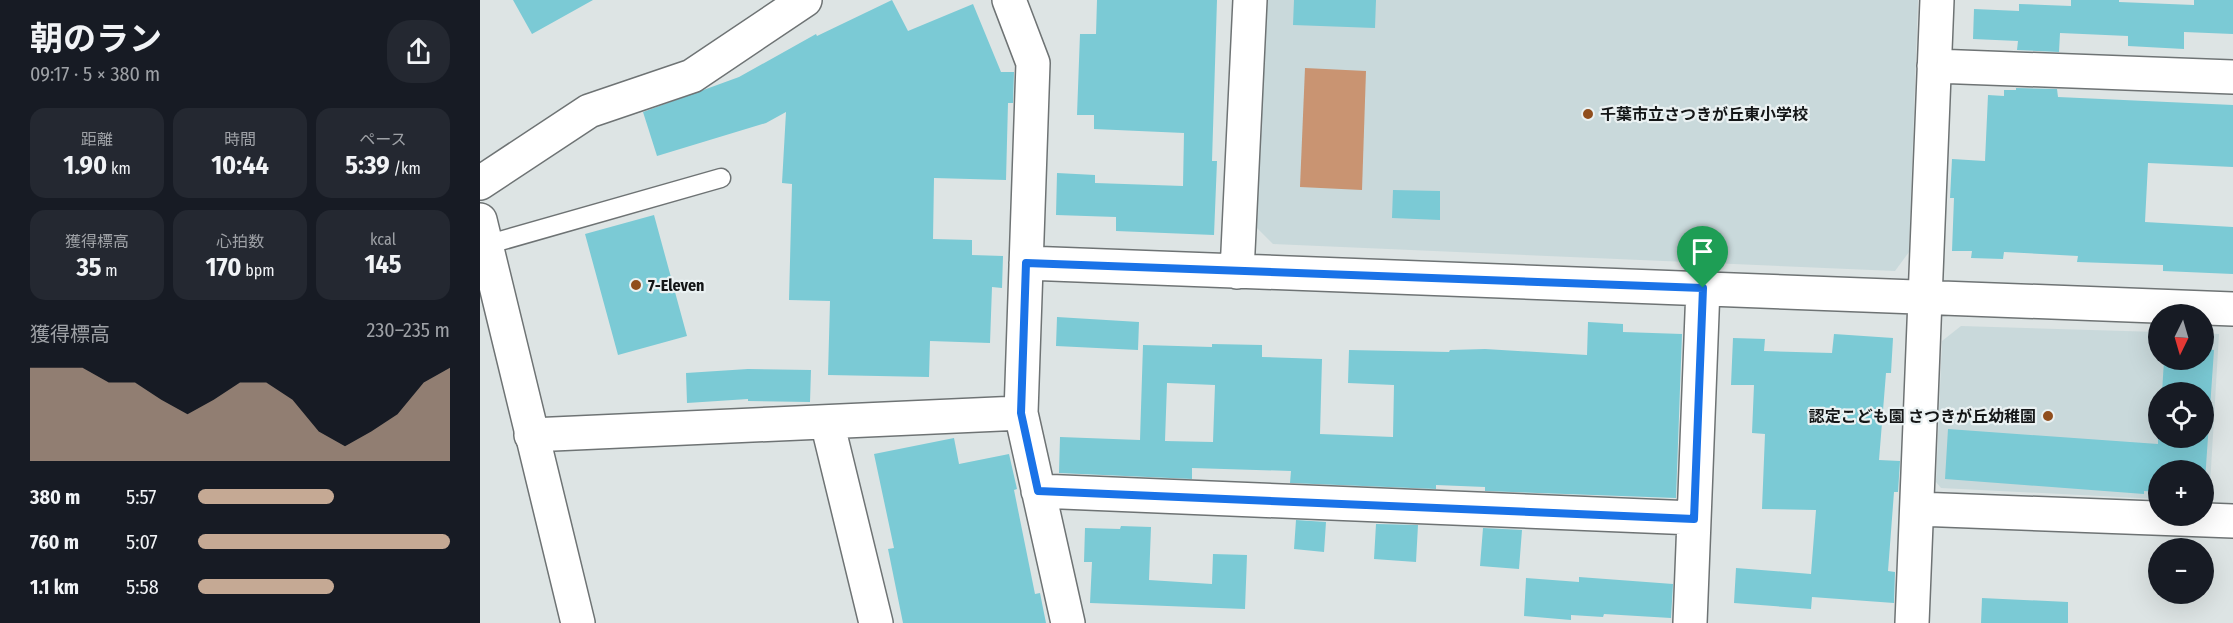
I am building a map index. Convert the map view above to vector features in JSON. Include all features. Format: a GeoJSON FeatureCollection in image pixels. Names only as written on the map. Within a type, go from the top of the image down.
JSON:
{"type":"FeatureCollection","features":[{"type":"Feature","properties":{"kind":"street"},"geometry":{"type":"LineString","coordinates":[[480,183],[589,111],[692,76],[805,0]]}},
{"type":"Feature","properties":{"kind":"street"},"geometry":{"type":"LineString","coordinates":[[1008,0],[1033,63],[1021,413],[1068,623]]}},
{"type":"Feature","properties":{"kind":"street"},"geometry":{"type":"LineString","coordinates":[[1237,272],[1250,0]]}},
{"type":"Feature","properties":{"kind":"street"},"geometry":{"type":"LineString","coordinates":[[1912,623],[1937,0]]}},
{"type":"Feature","properties":{"kind":"street"},"geometry":{"type":"LineString","coordinates":[[1934,66],[2233,77]]}},
{"type":"Feature","properties":{"kind":"street"},"geometry":{"type":"LineString","coordinates":[[483,233],[578,623]]}},
{"type":"Feature","properties":{"kind":"street"},"geometry":{"type":"LineString","coordinates":[[1026,263],[2233,309]]}},
{"type":"Feature","properties":{"kind":"street"},"geometry":{"type":"LineString","coordinates":[[1689,623],[1703,288]]}},
{"type":"Feature","properties":{"kind":"street"},"geometry":{"type":"LineString","coordinates":[[531,435],[1021,413]]}},
{"type":"Feature","properties":{"kind":"street"},"geometry":{"type":"LineString","coordinates":[[827,422],[876,623]]}},
{"type":"Feature","properties":{"kind":"street"},"geometry":{"type":"LineString","coordinates":[[1038,491],[1694,519]]}},
{"type":"Feature","properties":{"kind":"street"},"geometry":{"type":"LineString","coordinates":[[1917,509],[2233,521]]}},
{"type":"Feature","properties":{"kind":"lane"},"geometry":{"type":"LineString","coordinates":[[483,233],[721,178]]}},
{"type":"Feature","properties":{"kind":"shaded area","name":"千葉市立さつきが丘東小学校"},"geometry":{"type":"Polygon","coordinates":[[[1266,0],[1918,0],[1909,252],[1895,271],[1273,244],[1257,228],[1266,0]]]}},
{"type":"Feature","properties":{"kind":"shaded area"},"geometry":{"type":"Polygon","coordinates":[[[1305,68],[1366,71],[1362,190],[1300,187],[1305,68]]]}},
{"type":"Feature","properties":{"kind":"shaded area","name":"認定こども園 さつきが丘幼稚園"},"geometry":{"type":"Polygon","coordinates":[[[1961,326],[2148,332],[2148,370],[2214,370],[2214,334],[2219,334],[2214,418],[2214,382],[2148,382],[2148,448],[2212,448],[2212,460],[2148,460],[2148,498],[1941,488],[1936,482],[1942,341],[1961,326]]]}},
{"type":"Feature","properties":{"kind":"building"},"geometry":{"type":"Polygon","coordinates":[[[513,0],[593,0],[532,34],[513,0]]]}},
{"type":"Feature","properties":{"kind":"building"},"geometry":{"type":"Polygon","coordinates":[[[892,0],[908,31],[973,4],[1001,72],[1014,72],[1013,103],[1008,103],[1006,180],[934,178],[933,239],[972,240],[972,255],[1003,256],[1002,288],[992,287],[990,343],[930,341],[929,377],[828,375],[830,301],[789,300],[792,184],[782,183],[786,112],[766,123],[657,156],[643,112],[739,77],[816,34],[817,36],[892,0]]]}},
{"type":"Feature","properties":{"kind":"building"},"geometry":{"type":"Polygon","coordinates":[[[1097,0],[1217,0],[1212,161],[1217,161],[1214,235],[1116,231],[1116,217],[1056,215],[1057,173],[1095,175],[1095,183],[1183,186],[1184,133],[1094,129],[1094,115],[1077,115],[1080,34],[1096,34],[1097,0]]]}},
{"type":"Feature","properties":{"kind":"building"},"geometry":{"type":"Polygon","coordinates":[[[1294,0],[1376,0],[1375,28],[1293,25],[1294,0]]]}},
{"type":"Feature","properties":{"kind":"building"},"geometry":{"type":"Polygon","coordinates":[[[2071,0],[2119,0],[2119,2],[2194,5],[2194,0],[2233,0],[2233,34],[2184,32],[2184,49],[2128,46],[2128,36],[2060,33],[2059,52],[2017,50],[2018,41],[1973,39],[1974,9],[2019,11],[2019,4],[2071,6],[2071,0]]]}},
{"type":"Feature","properties":{"kind":"building"},"geometry":{"type":"Polygon","coordinates":[[[2016,88],[2057,89],[2058,97],[2233,105],[2233,167],[2148,163],[2145,222],[2233,227],[2233,274],[2163,271],[2163,265],[2077,262],[2078,256],[2004,252],[2003,259],[1971,258],[1972,251],[1952,251],[1954,198],[1950,198],[1952,159],[1985,161],[1988,95],[2004,96],[2004,90],[2016,90],[2016,88]]]}},
{"type":"Feature","properties":{"kind":"building"},"geometry":{"type":"Polygon","coordinates":[[[1393,190],[1440,191],[1440,220],[1392,218],[1393,190]]]}},
{"type":"Feature","properties":{"kind":"building","name":"7-Eleven"},"geometry":{"type":"Polygon","coordinates":[[[654,215],[687,336],[618,355],[585,234],[654,215]]]}},
{"type":"Feature","properties":{"kind":"building"},"geometry":{"type":"Polygon","coordinates":[[[1057,317],[1139,322],[1138,350],[1056,346],[1057,317]]]}},
{"type":"Feature","properties":{"kind":"building"},"geometry":{"type":"Polygon","coordinates":[[[1588,322],[1623,324],[1623,332],[1682,334],[1676,498],[1485,491],[1485,487],[1436,485],[1436,489],[1290,483],[1291,471],[1192,468],[1192,479],[1059,473],[1060,437],[1140,440],[1143,345],[1212,347],[1212,344],[1262,345],[1262,357],[1322,359],[1320,434],[1393,437],[1394,385],[1348,383],[1349,350],[1449,352],[1450,350],[1485,349],[1587,355],[1588,322]],[[1167,383],[1165,441],[1213,442],[1215,385],[1167,383]]]}},
{"type":"Feature","properties":{"kind":"building"},"geometry":{"type":"Polygon","coordinates":[[[1834,334],[1893,338],[1891,373],[1886,373],[1879,460],[1900,461],[1898,492],[1894,492],[1888,571],[1895,572],[1894,603],[1812,597],[1811,609],[1734,603],[1736,568],[1811,574],[1816,510],[1762,509],[1765,434],[1752,433],[1754,385],[1731,385],[1733,338],[1765,339],[1764,351],[1832,353],[1834,334]]]}},
{"type":"Feature","properties":{"kind":"building"},"geometry":{"type":"Polygon","coordinates":[[[748,369],[811,370],[810,402],[748,401],[748,399],[687,403],[686,373],[748,369]]]}},
{"type":"Feature","properties":{"kind":"building"},"geometry":{"type":"Polygon","coordinates":[[[2163,370],[2213,370],[2212,382],[2163,382],[2163,370]]]}},
{"type":"Feature","properties":{"kind":"building"},"geometry":{"type":"Polygon","coordinates":[[[1948,429],[2148,443],[2148,448],[2207,448],[2206,460],[2148,460],[2148,491],[2144,491],[2144,494],[1945,479],[1948,429]]]}},
{"type":"Feature","properties":{"kind":"building"},"geometry":{"type":"Polygon","coordinates":[[[954,438],[959,464],[1009,454],[1035,594],[1040,593],[1046,623],[903,623],[888,549],[894,548],[874,454],[954,438]]]}},
{"type":"Feature","properties":{"kind":"building"},"geometry":{"type":"Polygon","coordinates":[[[1296,520],[1326,522],[1324,552],[1294,549],[1296,520]]]}},
{"type":"Feature","properties":{"kind":"building"},"geometry":{"type":"Polygon","coordinates":[[[1376,524],[1418,525],[1416,562],[1374,559],[1376,524]]]}},
{"type":"Feature","properties":{"kind":"building"},"geometry":{"type":"Polygon","coordinates":[[[1121,526],[1151,527],[1149,580],[1212,584],[1213,554],[1247,555],[1245,609],[1090,603],[1092,562],[1084,562],[1085,528],[1120,529],[1121,526]]]}},
{"type":"Feature","properties":{"kind":"building"},"geometry":{"type":"Polygon","coordinates":[[[1483,528],[1522,530],[1519,569],[1480,566],[1483,528]]]}},
{"type":"Feature","properties":{"kind":"building"},"geometry":{"type":"Polygon","coordinates":[[[1579,577],[1673,584],[1671,618],[1604,614],[1603,617],[1571,615],[1571,620],[1524,616],[1526,578],[1579,582],[1579,577]]]}},
{"type":"Feature","properties":{"kind":"building"},"geometry":{"type":"Polygon","coordinates":[[[1982,598],[2068,602],[2068,623],[1981,623],[1982,598]]]}},
{"type":"Feature","properties":{"kind":"place","name":"千葉市立さつきが丘東小学校"},"geometry":{"type":"Point","coordinates":[1588,114]}},
{"type":"Feature","properties":{"kind":"place","name":"7-Eleven"},"geometry":{"type":"Point","coordinates":[636,285]}},
{"type":"Feature","properties":{"kind":"place","name":"認定こども園 さつきが丘幼稚園"},"geometry":{"type":"Point","coordinates":[2048,416]}},
{"type":"Feature","properties":{"kind":"route"},"geometry":{"type":"LineString","coordinates":[[1026,263],[1703,288],[1694,519],[1038,491],[1021,413],[1026,263]]}}]}
